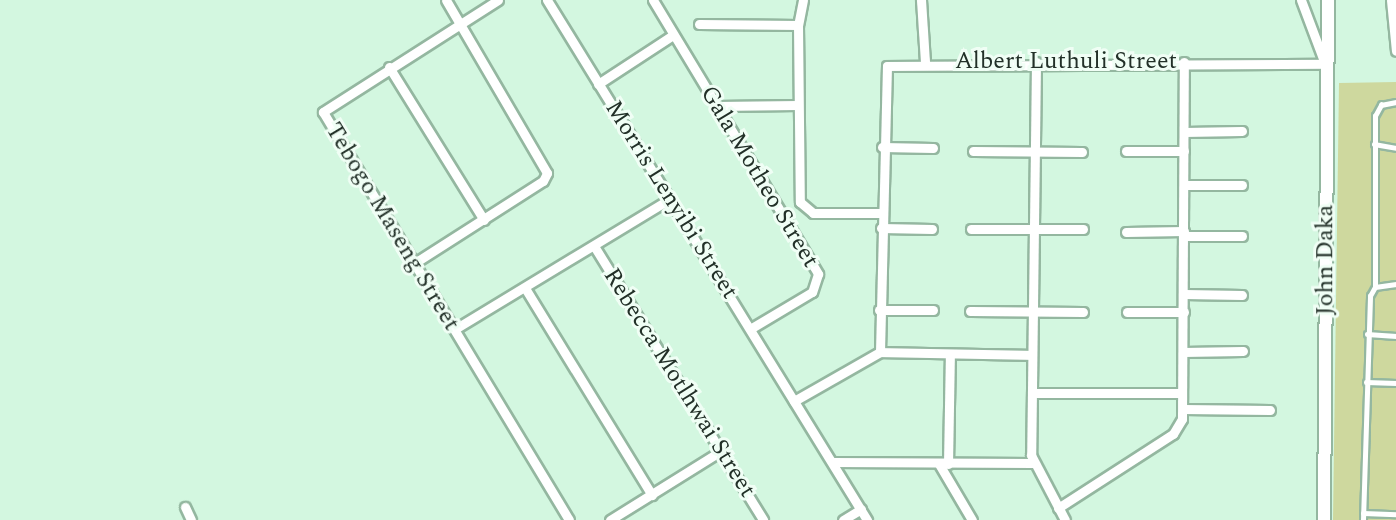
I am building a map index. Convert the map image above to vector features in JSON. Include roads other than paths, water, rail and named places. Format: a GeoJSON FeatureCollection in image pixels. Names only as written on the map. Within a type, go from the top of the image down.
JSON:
{"type":"FeatureCollection","features":[{"type":"Feature","properties":{"kind":"street"},"geometry":{"type":"LineString","coordinates":[[413,264],[543,181],[546,169],[447,0]]}},
{"type":"Feature","properties":{"kind":"street","name":"Tebogo Maseng Street"},"geometry":{"type":"LineString","coordinates":[[498,0],[389,67],[323,111],[569,520]]}},
{"type":"Feature","properties":{"kind":"street","name":"Morris Lenyibi Street"},"geometry":{"type":"LineString","coordinates":[[547,0],[867,520]]}},
{"type":"Feature","properties":{"kind":"street","name":"Gala Motheo Street"},"geometry":{"type":"LineString","coordinates":[[653,0],[818,274],[812,292],[750,329]]}},
{"type":"Feature","properties":{"kind":"street"},"geometry":{"type":"LineString","coordinates":[[803,0],[798,25],[798,105],[803,207],[813,213],[881,213]]}},
{"type":"Feature","properties":{"kind":"street"},"geometry":{"type":"LineString","coordinates":[[921,0],[925,62]]}},
{"type":"Feature","properties":{"kind":"street"},"geometry":{"type":"LineString","coordinates":[[1301,0],[1326,64]]}},
{"type":"Feature","properties":{"kind":"street","name":"John Daka"},"geometry":{"type":"LineString","coordinates":[[1324,520],[1328,0]]}},
{"type":"Feature","properties":{"kind":"street"},"geometry":{"type":"LineString","coordinates":[[1392,0],[1396,51]]}},
{"type":"Feature","properties":{"kind":"street"},"geometry":{"type":"LineString","coordinates":[[699,24],[798,25]]}},
{"type":"Feature","properties":{"kind":"street"},"geometry":{"type":"LineString","coordinates":[[598,84],[673,35]]}},
{"type":"Feature","properties":{"kind":"street"},"geometry":{"type":"LineString","coordinates":[[1036,62],[1032,355],[1033,464],[1065,520]]}},
{"type":"Feature","properties":{"kind":"street"},"geometry":{"type":"LineString","coordinates":[[1058,508],[1173,434],[1183,409],[1184,62]]}},
{"type":"Feature","properties":{"kind":"street","name":"Albert Luthuli Street"},"geometry":{"type":"LineString","coordinates":[[880,352],[883,71],[891,64],[1184,62],[1326,64]]}},
{"type":"Feature","properties":{"kind":"street"},"geometry":{"type":"LineString","coordinates":[[389,67],[484,220]]}},
{"type":"Feature","properties":{"kind":"street"},"geometry":{"type":"LineString","coordinates":[[716,106],[798,105]]}},
{"type":"Feature","properties":{"kind":"street"},"geometry":{"type":"LineString","coordinates":[[1184,132],[1242,131]]}},
{"type":"Feature","properties":{"kind":"street"},"geometry":{"type":"LineString","coordinates":[[882,147],[933,148]]}},
{"type":"Feature","properties":{"kind":"street"},"geometry":{"type":"LineString","coordinates":[[973,151],[1082,152]]}},
{"type":"Feature","properties":{"kind":"street"},"geometry":{"type":"LineString","coordinates":[[1126,151],[1184,151]]}},
{"type":"Feature","properties":{"kind":"street"},"geometry":{"type":"LineString","coordinates":[[1185,185],[1242,185]]}},
{"type":"Feature","properties":{"kind":"street"},"geometry":{"type":"LineString","coordinates":[[454,329],[669,199]]}},
{"type":"Feature","properties":{"kind":"street"},"geometry":{"type":"LineString","coordinates":[[881,228],[932,229]]}},
{"type":"Feature","properties":{"kind":"street"},"geometry":{"type":"LineString","coordinates":[[971,229],[1083,230]]}},
{"type":"Feature","properties":{"kind":"street"},"geometry":{"type":"LineString","coordinates":[[1126,232],[1242,236]]}},
{"type":"Feature","properties":{"kind":"street","name":"Rebecca Motlhwai Street"},"geometry":{"type":"LineString","coordinates":[[594,246],[763,520]]}},
{"type":"Feature","properties":{"kind":"street"},"geometry":{"type":"LineString","coordinates":[[525,288],[652,495]]}},
{"type":"Feature","properties":{"kind":"street"},"geometry":{"type":"LineString","coordinates":[[1184,294],[1242,295]]}},
{"type":"Feature","properties":{"kind":"street"},"geometry":{"type":"LineString","coordinates":[[879,310],[933,310]]}},
{"type":"Feature","properties":{"kind":"street"},"geometry":{"type":"LineString","coordinates":[[970,311],[1083,312]]}},
{"type":"Feature","properties":{"kind":"street"},"geometry":{"type":"LineString","coordinates":[[1127,312],[1184,312]]}},
{"type":"Feature","properties":{"kind":"street"},"geometry":{"type":"LineString","coordinates":[[1183,352],[1243,351]]}},
{"type":"Feature","properties":{"kind":"street"},"geometry":{"type":"LineString","coordinates":[[794,401],[880,352],[1032,355]]}},
{"type":"Feature","properties":{"kind":"street"},"geometry":{"type":"LineString","coordinates":[[950,354],[943,464],[972,520]]}},
{"type":"Feature","properties":{"kind":"street"},"geometry":{"type":"LineString","coordinates":[[1032,393],[1182,393]]}},
{"type":"Feature","properties":{"kind":"street"},"geometry":{"type":"LineString","coordinates":[[1183,409],[1270,410]]}},
{"type":"Feature","properties":{"kind":"street"},"geometry":{"type":"LineString","coordinates":[[610,520],[721,452]]}},
{"type":"Feature","properties":{"kind":"street"},"geometry":{"type":"LineString","coordinates":[[832,462],[1033,464]]}},
{"type":"Feature","properties":{"kind":"street"},"geometry":{"type":"LineString","coordinates":[[184,507],[191,520]]}},
{"type":"Feature","properties":{"kind":"street"},"geometry":{"type":"LineString","coordinates":[[843,520],[861,509]]}},
{"type":"Feature","properties":{"kind":"lane"},"geometry":{"type":"LineString","coordinates":[[1363,520],[1367,334],[1375,287],[1374,144],[1377,111],[1396,102]]}},
{"type":"Feature","properties":{"kind":"lane"},"geometry":{"type":"LineString","coordinates":[[1374,144],[1396,148]]}},
{"type":"Feature","properties":{"kind":"lane"},"geometry":{"type":"LineString","coordinates":[[1375,287],[1396,284]]}},
{"type":"Feature","properties":{"kind":"lane"},"geometry":{"type":"LineString","coordinates":[[1367,334],[1396,336]]}},
{"type":"Feature","properties":{"kind":"lane"},"geometry":{"type":"LineString","coordinates":[[1366,382],[1396,383]]}},
{"type":"Feature","properties":{"kind":"lane"},"geometry":{"type":"LineString","coordinates":[[1363,513],[1396,514]]}}]}
